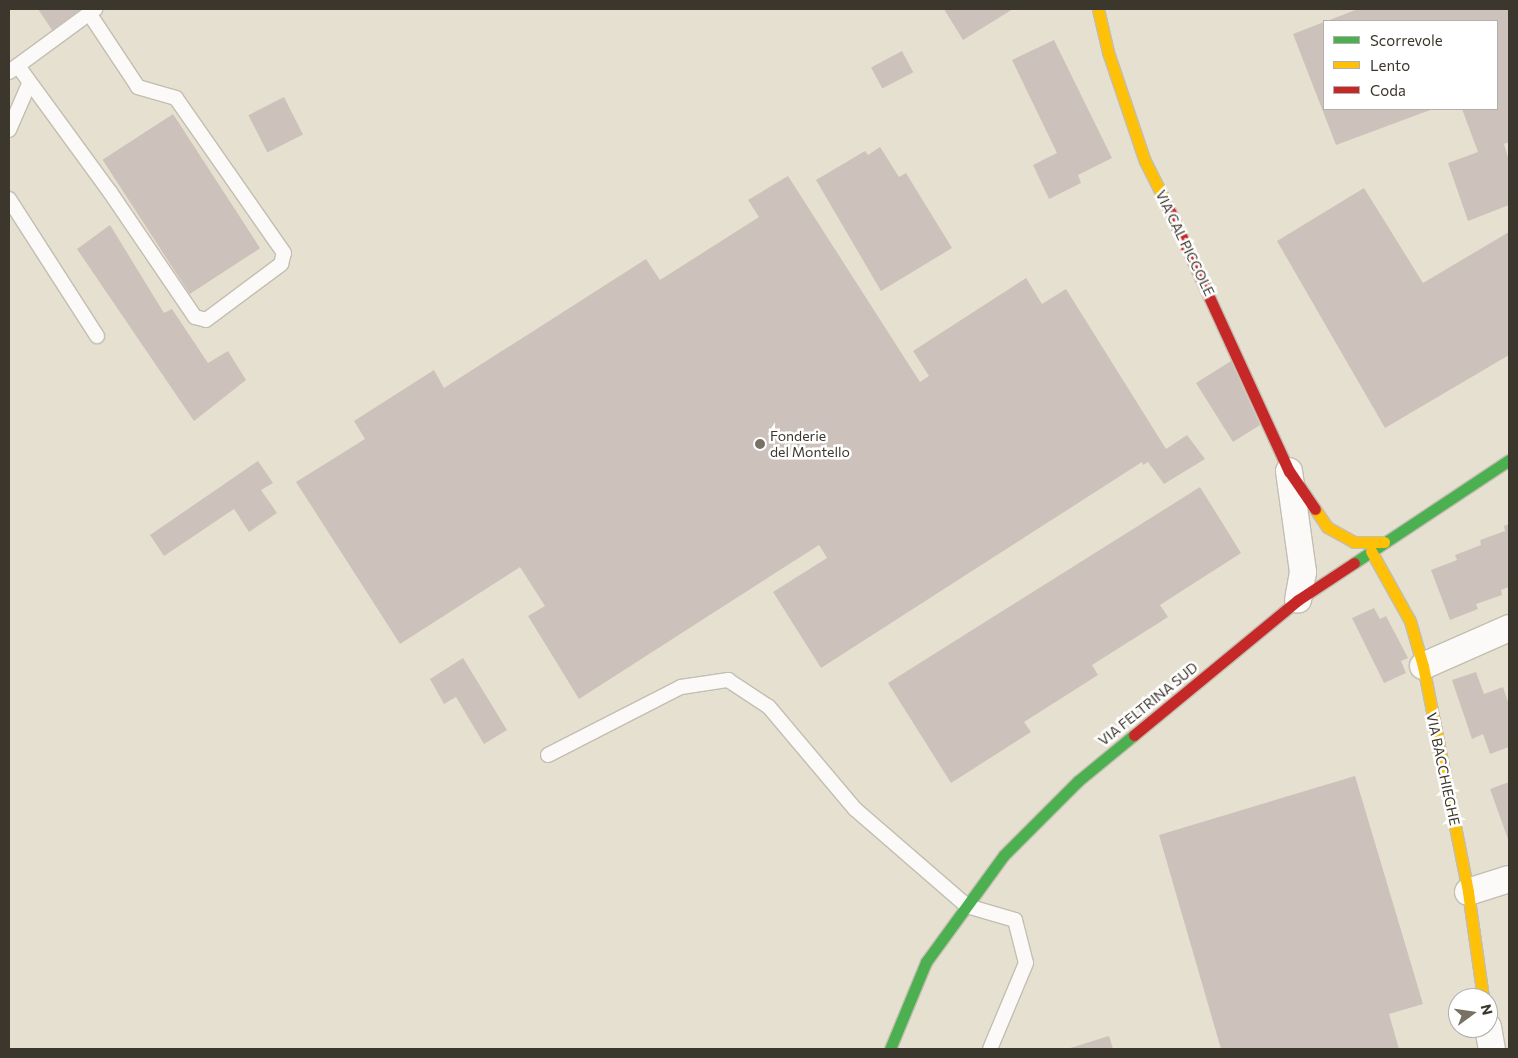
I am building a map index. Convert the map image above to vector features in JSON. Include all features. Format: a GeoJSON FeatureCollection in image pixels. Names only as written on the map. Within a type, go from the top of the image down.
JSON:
{"type":"FeatureCollection","features":[{"type":"Feature","properties":{"kind":"street","name":"VIA CAL PICCOLE"},"geometry":{"type":"LineString","coordinates":[[1098,9],[1108,52],[1145,161],[1217,309],[1289,471],[1327,526],[1354,542],[1384,542]]}},
{"type":"Feature","properties":{"kind":"street","name":"VIA FELTRINA SUD"},"geometry":{"type":"LineString","coordinates":[[890,1049],[926,962],[1004,855],[1078,781],[1298,600],[1509,460]]}},
{"type":"Feature","properties":{"kind":"street","name":"VIA CAL PICCOLE"},"geometry":{"type":"LineString","coordinates":[[1289,471],[1302,572],[1298,600]]}},
{"type":"Feature","properties":{"kind":"street","name":"VIA BACCHIEGHE"},"geometry":{"type":"LineString","coordinates":[[1371,551],[1410,621],[1423,666],[1468,892],[1482,988]]}},
{"type":"Feature","properties":{"kind":"street"},"geometry":{"type":"LineString","coordinates":[[1423,666],[1509,628]]}},
{"type":"Feature","properties":{"kind":"street"},"geometry":{"type":"LineString","coordinates":[[1468,892],[1509,879]]}},
{"type":"Feature","properties":{"kind":"lane"},"geometry":{"type":"LineString","coordinates":[[92,11],[138,87],[176,98],[284,253],[281,264],[206,320],[195,317],[42,96],[13,69],[92,11]]}},
{"type":"Feature","properties":{"kind":"lane"},"geometry":{"type":"LineString","coordinates":[[9,130],[29,84]]}},
{"type":"Feature","properties":{"kind":"lane"},"geometry":{"type":"LineString","coordinates":[[9,199],[96,336]]}},
{"type":"Feature","properties":{"kind":"lane"},"geometry":{"type":"LineString","coordinates":[[548,755],[681,687],[728,680],[769,707],[855,809],[967,906],[1015,920],[1026,964],[990,1049]]}},
{"type":"Feature","properties":{"kind":"building"},"geometry":{"type":"Polygon","coordinates":[[[38,9],[83,9],[52,30],[38,9]]]}},
{"type":"Feature","properties":{"kind":"building"},"geometry":{"type":"Polygon","coordinates":[[[944,9],[1013,9],[963,40],[944,9]]]}},
{"type":"Feature","properties":{"kind":"building"},"geometry":{"type":"Polygon","coordinates":[[[1358,9],[1509,9],[1509,142],[1504,144],[1509,161],[1509,205],[1468,221],[1448,163],[1478,152],[1462,110],[1498,110],[1498,20],[1330,20],[1358,9]]]}},
{"type":"Feature","properties":{"kind":"building"},"geometry":{"type":"Polygon","coordinates":[[[1323,22],[1323,110],[1430,110],[1336,145],[1293,34],[1323,22]]]}},
{"type":"Feature","properties":{"kind":"building"},"geometry":{"type":"Polygon","coordinates":[[[1054,40],[1112,158],[1078,175],[1081,183],[1049,199],[1033,165],[1057,153],[1012,60],[1054,40]]]}},
{"type":"Feature","properties":{"kind":"building"},"geometry":{"type":"Polygon","coordinates":[[[902,51],[913,72],[882,89],[871,67],[902,51]]]}},
{"type":"Feature","properties":{"kind":"building"},"geometry":{"type":"Polygon","coordinates":[[[284,97],[303,134],[267,153],[248,115],[284,97]]]}},
{"type":"Feature","properties":{"kind":"building"},"geometry":{"type":"Polygon","coordinates":[[[173,114],[260,248],[190,294],[103,160],[173,114]]]}},
{"type":"Feature","properties":{"kind":"building"},"geometry":{"type":"Polygon","coordinates":[[[880,147],[899,177],[906,173],[952,248],[881,291],[816,180],[865,151],[868,155],[880,147]]]}},
{"type":"Feature","properties":{"kind":"building","name":"Fonderie del Montello"},"geometry":{"type":"Polygon","coordinates":[[[788,176],[920,382],[929,376],[913,351],[1026,278],[1042,304],[1066,289],[1166,449],[1187,435],[1205,459],[1164,484],[1148,462],[1143,465],[1142,462],[821,668],[773,592],[827,558],[819,545],[579,699],[528,616],[545,606],[520,567],[400,644],[296,482],[365,439],[354,421],[434,370],[444,388],[646,259],[660,280],[759,217],[748,200],[788,176]]]}},
{"type":"Feature","properties":{"kind":"building"},"geometry":{"type":"Polygon","coordinates":[[[1364,188],[1423,283],[1509,232],[1509,355],[1385,428],[1277,241],[1364,188]]]}},
{"type":"Feature","properties":{"kind":"building"},"geometry":{"type":"Polygon","coordinates":[[[110,225],[164,313],[172,309],[208,363],[228,351],[246,380],[194,421],[77,249],[110,225]]]}},
{"type":"Feature","properties":{"kind":"building"},"geometry":{"type":"Polygon","coordinates":[[[1231,361],[1260,425],[1233,442],[1196,383],[1231,361]]]}},
{"type":"Feature","properties":{"kind":"building"},"geometry":{"type":"Polygon","coordinates":[[[258,461],[273,483],[261,490],[277,513],[249,532],[234,509],[164,556],[150,535],[258,461]]]}},
{"type":"Feature","properties":{"kind":"building"},"geometry":{"type":"Polygon","coordinates":[[[1200,487],[1241,553],[1160,605],[1168,617],[1092,665],[1098,675],[1024,722],[1031,732],[951,783],[888,683],[1200,487]]]}},
{"type":"Feature","properties":{"kind":"building"},"geometry":{"type":"Polygon","coordinates":[[[1509,524],[1509,587],[1501,590],[1502,595],[1476,604],[1478,609],[1450,620],[1431,570],[1457,560],[1455,555],[1481,545],[1480,540],[1505,531],[1504,526],[1509,524]]]}},
{"type":"Feature","properties":{"kind":"building"},"geometry":{"type":"Polygon","coordinates":[[[1374,608],[1380,619],[1386,616],[1408,658],[1401,661],[1406,673],[1384,683],[1352,618],[1374,608]]]}},
{"type":"Feature","properties":{"kind":"building"},"geometry":{"type":"Polygon","coordinates":[[[463,658],[507,730],[484,744],[456,697],[444,704],[430,679],[463,658]]]}},
{"type":"Feature","properties":{"kind":"building"},"geometry":{"type":"Polygon","coordinates":[[[1476,672],[1484,694],[1503,687],[1509,705],[1509,747],[1490,754],[1483,734],[1472,739],[1452,680],[1476,672]]]}},
{"type":"Feature","properties":{"kind":"building"},"geometry":{"type":"Polygon","coordinates":[[[1355,776],[1423,1004],[1389,1014],[1399,1049],[1221,1049],[1159,835],[1355,776]]]}},
{"type":"Feature","properties":{"kind":"building"},"geometry":{"type":"Polygon","coordinates":[[[1509,782],[1509,842],[1490,789],[1509,782]]]}},
{"type":"Feature","properties":{"kind":"building"},"geometry":{"type":"Polygon","coordinates":[[[1109,1036],[1113,1049],[1067,1049],[1109,1036]]]}},
{"type":"Feature","properties":{"kind":"traffic: fast"},"geometry":{"type":"LineString","coordinates":[[1354,563],[1509,460]]}},
{"type":"Feature","properties":{"kind":"traffic: fast"},"geometry":{"type":"LineString","coordinates":[[890,1049],[926,962],[1004,855],[1078,781],[1134,735]]}},
{"type":"Feature","properties":{"kind":"traffic: slow"},"geometry":{"type":"LineString","coordinates":[[1098,9],[1108,52],[1145,161],[1167,205]]}},
{"type":"Feature","properties":{"kind":"traffic: slow"},"geometry":{"type":"LineString","coordinates":[[1315,509],[1327,527],[1354,542],[1384,542]]}},
{"type":"Feature","properties":{"kind":"traffic: slow"},"geometry":{"type":"LineString","coordinates":[[1371,551],[1410,621],[1423,666],[1468,892],[1482,988]]}},
{"type":"Feature","properties":{"kind":"traffic: jam"},"geometry":{"type":"LineString","coordinates":[[1167,205],[1289,471],[1315,509]]}},
{"type":"Feature","properties":{"kind":"traffic: jam"},"geometry":{"type":"LineString","coordinates":[[1134,735],[1298,600],[1354,563]]}},
{"type":"Feature","properties":{"kind":"place","name":"Fonderie del Montello"},"geometry":{"type":"Point","coordinates":[760,444]}}]}
